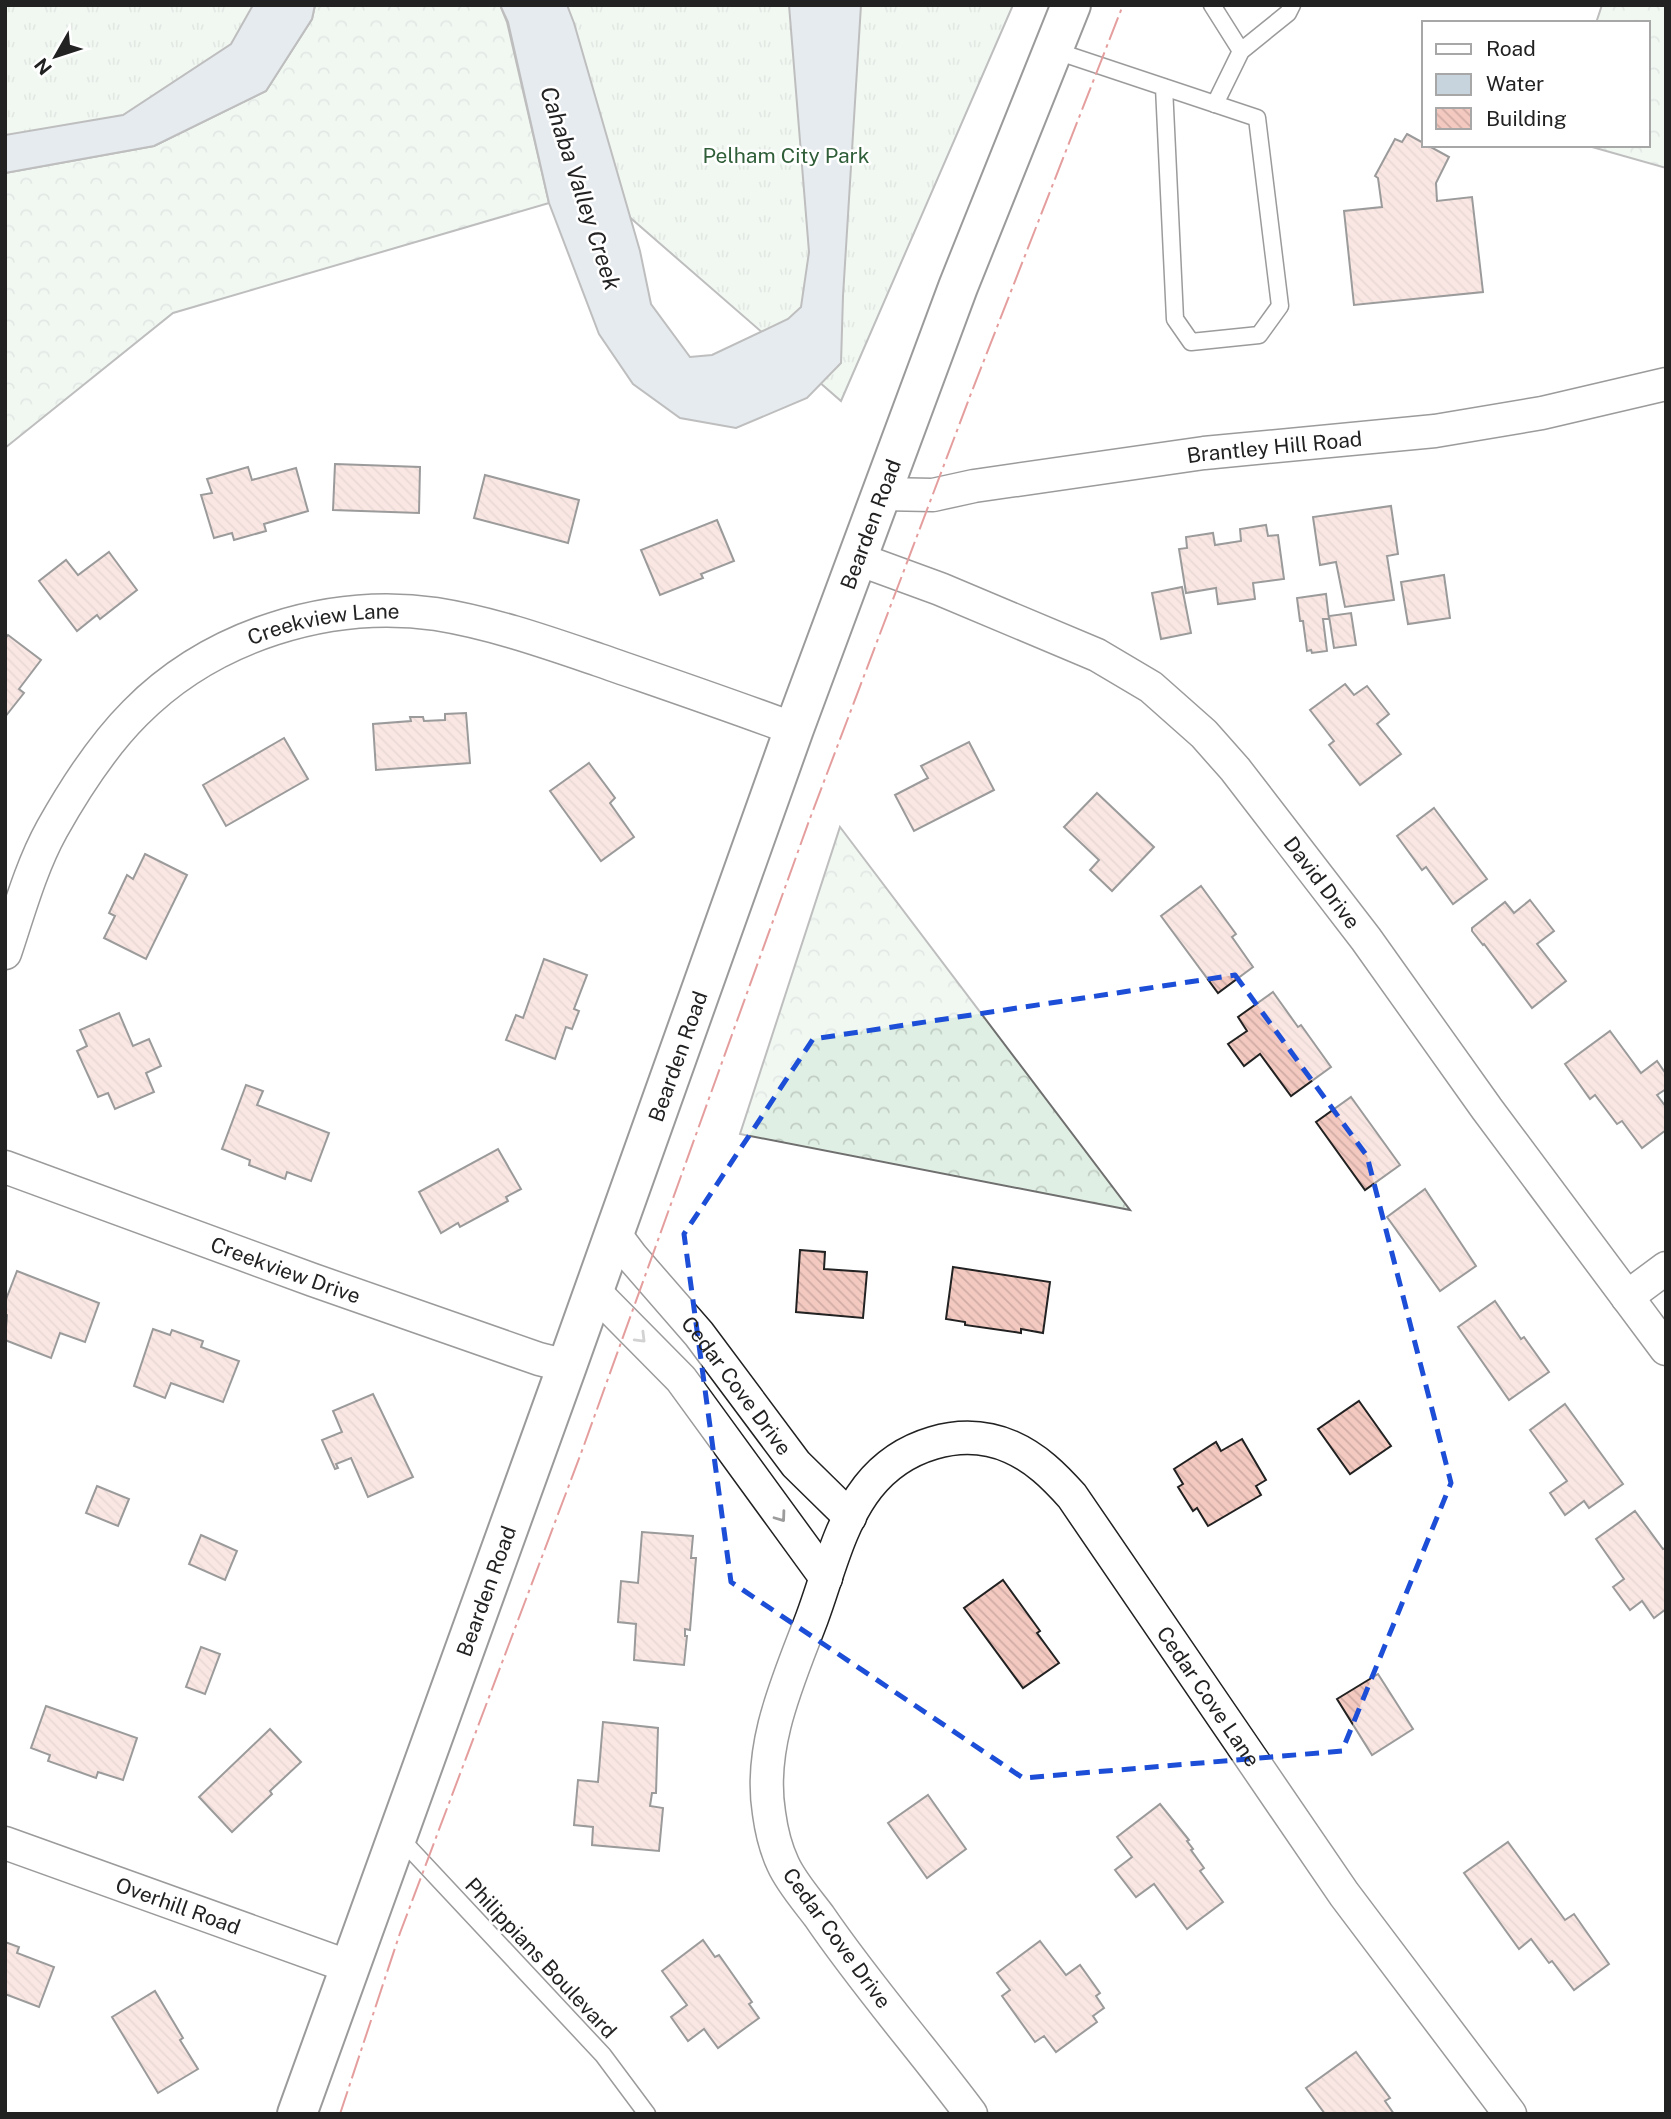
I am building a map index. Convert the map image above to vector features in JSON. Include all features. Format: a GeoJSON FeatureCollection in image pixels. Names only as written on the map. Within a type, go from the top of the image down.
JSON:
{"type":"FeatureCollection","features":[{"type":"Feature","properties":{"kind":"street","name":"Bearden Road"},"geometry":{"type":"LineString","coordinates":[[297,2114],[568,1366],[794,730],[958,287],[1071,5]]}},
{"type":"Feature","properties":{"kind":"street","name":"Brantley Hill Road"},"geometry":{"type":"LineString","coordinates":[[881,494],[933,495],[988,484],[1204,453],[1435,431],[1542,413],[1666,384]]}},
{"type":"Feature","properties":{"kind":"street","name":"David Drive"},"geometry":{"type":"LineString","coordinates":[[858,559],[940,589],[1097,655],[1151,687],[1204,734],[1235,769],[1366,939],[1487,1109],[1666,1349]]}},
{"type":"Feature","properties":{"kind":"street","name":"Creekview Lane"},"geometry":{"type":"LineString","coordinates":[[5,953],[33,872],[51,831],[102,752],[134,713],[164,687],[236,642],[306,619],[360,611],[436,614],[516,632],[794,730]]}},
{"type":"Feature","properties":{"kind":"street","name":"Creekview Drive"},"geometry":{"type":"LineString","coordinates":[[5,1167],[313,1280],[539,1359],[568,1366]]}},
{"type":"Feature","properties":{"kind":"street","name":"Cedar Cove Drive"},"geometry":{"type":"LineString","coordinates":[[614,1233],[699,1334],[796,1464],[850,1517],[784,1690],[772,1740],[767,1779],[769,1813],[783,1864],[834,1938],[971,2114]]}},
{"type":"Feature","properties":{"kind":"street"},"geometry":{"type":"LineString","coordinates":[[1627,1297],[1666,1268]]}},
{"type":"Feature","properties":{"kind":"street","name":"Cedar Cove Drive"},"geometry":{"type":"LineString","coordinates":[[593,1290],[681,1379],[825,1578]]}},
{"type":"Feature","properties":{"kind":"street","name":"Cedar Cove Lane"},"geometry":{"type":"LineString","coordinates":[[850,1517],[868,1487],[888,1466],[920,1447],[942,1441],[963,1438],[989,1440],[1028,1456],[1050,1472],[1098,1531],[1344,1894],[1510,2114]]}},
{"type":"Feature","properties":{"kind":"street","name":"Overhill Road"},"geometry":{"type":"LineString","coordinates":[[5,1843],[350,1967]]}},
{"type":"Feature","properties":{"kind":"lane"},"geometry":{"type":"LineString","coordinates":[[1213,5],[1241,51]]}},
{"type":"Feature","properties":{"kind":"lane"},"geometry":{"type":"LineString","coordinates":[[1215,104],[1241,51],[1288,13],[1292,5]]}},
{"type":"Feature","properties":{"kind":"lane"},"geometry":{"type":"LineString","coordinates":[[1053,50],[1164,87],[1257,118],[1280,306],[1259,335],[1191,342],[1175,319],[1164,87]]}},
{"type":"Feature","properties":{"kind":"lane","name":"Philippians Boulevard"},"geometry":{"type":"LineString","coordinates":[[398,1836],[603,2055],[648,2114]]}},
{"type":"Feature","properties":{"kind":"highlighted area"},"geometry":{"type":"Polygon","coordinates":[[[1235,975],[1367,1156],[1451,1483],[1342,1751],[1023,1778],[731,1582],[684,1234],[813,1039],[1235,975]]]}},
{"type":"Feature","properties":{"kind":"green space","name":"Pelham City Park"},"geometry":{"type":"Polygon","coordinates":[[[5,5],[1013,5],[841,401],[488,94],[5,210],[5,5]]]}},
{"type":"Feature","properties":{"kind":"green space"},"geometry":{"type":"Polygon","coordinates":[[[315,5],[500,5],[507,22],[549,203],[173,313],[5,448],[5,173],[154,146],[266,91],[312,19],[315,5]]]}},
{"type":"Feature","properties":{"kind":"green space"},"geometry":{"type":"Polygon","coordinates":[[[1602,5],[1666,5],[1666,168],[1592,147],[1650,147],[1650,21],[1597,21],[1602,5]]]}},
{"type":"Feature","properties":{"kind":"green space"},"geometry":{"type":"Polygon","coordinates":[[[840,827],[1130,1210],[740,1134],[840,827]]]}},
{"type":"Feature","properties":{"kind":"water"},"geometry":{"type":"Polygon","coordinates":[[[253,5],[315,5],[312,19],[266,91],[154,146],[5,173],[5,135],[123,115],[231,44],[253,5]]]}},
{"type":"Feature","properties":{"kind":"water","name":"Cahaba Valley Creek"},"geometry":{"type":"Polygon","coordinates":[[[500,5],[567,5],[640,251],[651,304],[690,357],[712,355],[788,319],[801,307],[809,252],[789,5],[861,5],[841,363],[807,398],[736,428],[680,418],[633,384],[599,334],[549,203],[508,22],[500,5]]]}},
{"type":"Feature","properties":{"kind":"building"},"geometry":{"type":"Polygon","coordinates":[[[1407,134],[1422,142],[1422,147],[1431,147],[1449,157],[1436,183],[1437,201],[1472,197],[1483,292],[1354,305],[1344,211],[1382,207],[1378,178],[1375,176],[1395,139],[1402,142],[1407,134]]]}},
{"type":"Feature","properties":{"kind":"building"},"geometry":{"type":"Polygon","coordinates":[[[335,464],[420,467],[419,513],[333,510],[335,464]]]}},
{"type":"Feature","properties":{"kind":"building"},"geometry":{"type":"Polygon","coordinates":[[[248,467],[252,480],[296,468],[308,511],[264,524],[266,531],[234,540],[232,533],[214,538],[201,495],[212,493],[207,479],[248,467]]]}},
{"type":"Feature","properties":{"kind":"building"},"geometry":{"type":"Polygon","coordinates":[[[485,475],[579,500],[568,543],[474,518],[485,475]]]}},
{"type":"Feature","properties":{"kind":"building"},"geometry":{"type":"Polygon","coordinates":[[[1391,506],[1398,554],[1387,556],[1394,600],[1345,607],[1336,562],[1320,565],[1313,517],[1391,506]]]}},
{"type":"Feature","properties":{"kind":"building"},"geometry":{"type":"Polygon","coordinates":[[[717,520],[734,561],[701,574],[703,578],[660,595],[641,550],[717,520]]]}},
{"type":"Feature","properties":{"kind":"building"},"geometry":{"type":"Polygon","coordinates":[[[1266,525],[1268,536],[1278,535],[1284,579],[1253,583],[1255,599],[1218,604],[1216,588],[1186,593],[1179,549],[1187,548],[1186,537],[1213,533],[1215,545],[1241,541],[1240,529],[1266,525]]]}},
{"type":"Feature","properties":{"kind":"building"},"geometry":{"type":"Polygon","coordinates":[[[109,552],[137,590],[100,619],[97,615],[77,631],[39,581],[66,560],[78,575],[109,552]]]}},
{"type":"Feature","properties":{"kind":"building"},"geometry":{"type":"Polygon","coordinates":[[[1444,575],[1450,618],[1408,624],[1401,582],[1444,575]]]}},
{"type":"Feature","properties":{"kind":"building"},"geometry":{"type":"Polygon","coordinates":[[[1182,587],[1191,633],[1161,639],[1152,593],[1182,587]]]}},
{"type":"Feature","properties":{"kind":"building"},"geometry":{"type":"Polygon","coordinates":[[[1326,594],[1329,619],[1323,619],[1327,651],[1312,653],[1311,650],[1307,651],[1297,598],[1326,594]]]}},
{"type":"Feature","properties":{"kind":"building"},"geometry":{"type":"Polygon","coordinates":[[[1351,613],[1356,645],[1334,648],[1329,616],[1351,613]]]}},
{"type":"Feature","properties":{"kind":"building"},"geometry":{"type":"Polygon","coordinates":[[[8,635],[41,660],[19,689],[24,693],[5,717],[5,638],[8,635]]]}},
{"type":"Feature","properties":{"kind":"building"},"geometry":{"type":"Polygon","coordinates":[[[1345,684],[1354,695],[1367,686],[1389,714],[1377,724],[1401,754],[1360,785],[1329,745],[1334,741],[1310,710],[1345,684]]]}},
{"type":"Feature","properties":{"kind":"building"},"geometry":{"type":"Polygon","coordinates":[[[466,713],[470,763],[376,770],[373,724],[411,721],[410,717],[423,717],[424,721],[445,720],[445,714],[466,713]]]}},
{"type":"Feature","properties":{"kind":"building"},"geometry":{"type":"Polygon","coordinates":[[[284,738],[308,779],[226,826],[203,785],[284,738]]]}},
{"type":"Feature","properties":{"kind":"building"},"geometry":{"type":"Polygon","coordinates":[[[969,742],[994,790],[914,831],[895,795],[928,778],[921,766],[969,742]]]}},
{"type":"Feature","properties":{"kind":"building"},"geometry":{"type":"Polygon","coordinates":[[[589,763],[615,798],[610,803],[634,837],[601,861],[550,791],[589,763]]]}},
{"type":"Feature","properties":{"kind":"building"},"geometry":{"type":"Polygon","coordinates":[[[1097,793],[1154,847],[1112,891],[1090,870],[1099,860],[1064,827],[1097,793]]]}},
{"type":"Feature","properties":{"kind":"building"},"geometry":{"type":"Polygon","coordinates":[[[1434,808],[1487,879],[1453,904],[1426,867],[1422,870],[1397,836],[1434,808]]]}},
{"type":"Feature","properties":{"kind":"building"},"geometry":{"type":"Polygon","coordinates":[[[145,854],[187,875],[146,959],[104,938],[115,916],[109,913],[127,875],[133,879],[145,854]]]}},
{"type":"Feature","properties":{"kind":"building"},"geometry":{"type":"Polygon","coordinates":[[[1201,886],[1236,934],[1232,937],[1253,967],[1218,993],[1161,916],[1201,886]]]}},
{"type":"Feature","properties":{"kind":"building"},"geometry":{"type":"Polygon","coordinates":[[[1530,900],[1554,931],[1537,944],[1566,981],[1532,1008],[1472,931],[1472,928],[1505,902],[1514,913],[1530,900]]]}},
{"type":"Feature","properties":{"kind":"building"},"geometry":{"type":"Polygon","coordinates":[[[544,959],[587,975],[574,1009],[579,1011],[572,1029],[566,1027],[555,1059],[506,1040],[516,1015],[523,1018],[544,959]]]}},
{"type":"Feature","properties":{"kind":"building"},"geometry":{"type":"Polygon","coordinates":[[[1273,992],[1331,1067],[1291,1096],[1260,1054],[1244,1066],[1228,1044],[1247,1031],[1238,1017],[1273,992]]]}},
{"type":"Feature","properties":{"kind":"building"},"geometry":{"type":"Polygon","coordinates":[[[119,1013],[133,1046],[149,1039],[161,1066],[146,1073],[154,1092],[115,1109],[108,1093],[98,1097],[77,1051],[87,1046],[80,1030],[119,1013]]]}},
{"type":"Feature","properties":{"kind":"building"},"geometry":{"type":"Polygon","coordinates":[[[1610,1031],[1641,1073],[1657,1061],[1666,1074],[1666,1089],[1657,1095],[1666,1107],[1666,1130],[1642,1148],[1622,1121],[1617,1124],[1595,1095],[1590,1099],[1565,1064],[1610,1031]]]}},
{"type":"Feature","properties":{"kind":"building"},"geometry":{"type":"Polygon","coordinates":[[[246,1085],[263,1091],[257,1105],[329,1133],[311,1181],[287,1172],[285,1179],[249,1165],[250,1160],[222,1149],[246,1085]]]}},
{"type":"Feature","properties":{"kind":"building"},"geometry":{"type":"Polygon","coordinates":[[[1351,1097],[1400,1165],[1365,1190],[1316,1122],[1351,1097]]]}},
{"type":"Feature","properties":{"kind":"building"},"geometry":{"type":"Polygon","coordinates":[[[498,1149],[521,1189],[506,1197],[508,1201],[460,1227],[458,1223],[441,1233],[419,1192],[498,1149]]]}},
{"type":"Feature","properties":{"kind":"building"},"geometry":{"type":"Polygon","coordinates":[[[1425,1189],[1476,1266],[1440,1291],[1387,1217],[1425,1189]]]}},
{"type":"Feature","properties":{"kind":"building"},"geometry":{"type":"Polygon","coordinates":[[[800,1250],[825,1252],[824,1269],[867,1272],[863,1318],[796,1312],[800,1250]]]}},
{"type":"Feature","properties":{"kind":"building"},"geometry":{"type":"Polygon","coordinates":[[[953,1267],[1050,1282],[1043,1333],[1021,1329],[1021,1333],[965,1325],[965,1322],[946,1319],[953,1267]]]}},
{"type":"Feature","properties":{"kind":"building"},"geometry":{"type":"Polygon","coordinates":[[[17,1271],[99,1303],[85,1342],[60,1333],[51,1358],[5,1340],[5,1302],[17,1271]]]}},
{"type":"Feature","properties":{"kind":"building"},"geometry":{"type":"Polygon","coordinates":[[[1495,1301],[1521,1339],[1524,1337],[1549,1372],[1509,1400],[1458,1327],[1495,1301]]]}},
{"type":"Feature","properties":{"kind":"building"},"geometry":{"type":"Polygon","coordinates":[[[153,1329],[170,1335],[172,1330],[203,1341],[201,1347],[239,1361],[223,1402],[171,1383],[165,1398],[134,1386],[153,1329]]]}},
{"type":"Feature","properties":{"kind":"building"},"geometry":{"type":"Polygon","coordinates":[[[373,1394],[413,1477],[368,1497],[351,1458],[336,1464],[338,1468],[335,1469],[322,1440],[342,1432],[333,1411],[373,1394]]]}},
{"type":"Feature","properties":{"kind":"building"},"geometry":{"type":"Polygon","coordinates":[[[1359,1401],[1391,1446],[1350,1474],[1318,1429],[1359,1401]]]}},
{"type":"Feature","properties":{"kind":"building"},"geometry":{"type":"Polygon","coordinates":[[[1565,1404],[1623,1484],[1589,1508],[1584,1501],[1565,1515],[1550,1493],[1567,1481],[1530,1430],[1565,1404]]]}},
{"type":"Feature","properties":{"kind":"building"},"geometry":{"type":"Polygon","coordinates":[[[1242,1439],[1266,1480],[1256,1486],[1261,1495],[1208,1526],[1197,1508],[1193,1511],[1178,1487],[1183,1484],[1174,1469],[1216,1442],[1221,1451],[1242,1439]]]}},
{"type":"Feature","properties":{"kind":"building"},"geometry":{"type":"Polygon","coordinates":[[[97,1486],[129,1499],[118,1526],[86,1513],[97,1486]]]}},
{"type":"Feature","properties":{"kind":"building"},"geometry":{"type":"Polygon","coordinates":[[[1635,1511],[1663,1549],[1666,1548],[1666,1609],[1654,1618],[1642,1601],[1630,1610],[1613,1587],[1624,1579],[1596,1539],[1635,1511]]]}},
{"type":"Feature","properties":{"kind":"building"},"geometry":{"type":"Polygon","coordinates":[[[642,1532],[693,1536],[691,1558],[696,1558],[690,1630],[685,1629],[687,1636],[684,1665],[634,1660],[636,1624],[618,1622],[621,1581],[638,1583],[642,1532]]]}},
{"type":"Feature","properties":{"kind":"building"},"geometry":{"type":"Polygon","coordinates":[[[201,1535],[237,1551],[225,1580],[189,1564],[201,1535]]]}},
{"type":"Feature","properties":{"kind":"building"},"geometry":{"type":"Polygon","coordinates":[[[1003,1580],[1040,1631],[1037,1633],[1059,1663],[1023,1688],[964,1608],[1003,1580]]]}},
{"type":"Feature","properties":{"kind":"building"},"geometry":{"type":"Polygon","coordinates":[[[201,1647],[220,1654],[205,1694],[186,1687],[201,1647]]]}},
{"type":"Feature","properties":{"kind":"building"},"geometry":{"type":"Polygon","coordinates":[[[1378,1674],[1413,1729],[1372,1755],[1337,1699],[1378,1674]]]}},
{"type":"Feature","properties":{"kind":"building"},"geometry":{"type":"Polygon","coordinates":[[[46,1706],[137,1738],[123,1780],[98,1772],[96,1778],[48,1761],[50,1755],[31,1748],[46,1706]]]}},
{"type":"Feature","properties":{"kind":"building"},"geometry":{"type":"Polygon","coordinates":[[[603,1722],[658,1728],[656,1793],[652,1793],[650,1806],[663,1808],[659,1851],[592,1845],[593,1827],[574,1825],[578,1780],[598,1782],[603,1722]]]}},
{"type":"Feature","properties":{"kind":"building"},"geometry":{"type":"Polygon","coordinates":[[[270,1729],[301,1762],[232,1832],[199,1797],[270,1729]]]}},
{"type":"Feature","properties":{"kind":"building"},"geometry":{"type":"Polygon","coordinates":[[[928,1795],[966,1849],[927,1878],[888,1823],[928,1795]]]}},
{"type":"Feature","properties":{"kind":"building"},"geometry":{"type":"Polygon","coordinates":[[[1160,1804],[1189,1840],[1187,1841],[1193,1849],[1191,1850],[1204,1868],[1200,1871],[1223,1902],[1187,1929],[1154,1884],[1136,1897],[1115,1870],[1132,1857],[1117,1837],[1160,1804]]]}},
{"type":"Feature","properties":{"kind":"building"},"geometry":{"type":"Polygon","coordinates":[[[1508,1842],[1565,1920],[1574,1914],[1609,1964],[1574,1990],[1531,1939],[1519,1949],[1464,1873],[1508,1842]]]}},
{"type":"Feature","properties":{"kind":"building"},"geometry":{"type":"Polygon","coordinates":[[[703,1940],[715,1957],[719,1955],[752,2002],[749,2004],[759,2018],[718,2048],[704,2029],[688,2041],[671,2017],[687,2005],[662,1971],[703,1940]]]}},
{"type":"Feature","properties":{"kind":"building"},"geometry":{"type":"Polygon","coordinates":[[[1040,1941],[1066,1975],[1080,1965],[1100,1993],[1096,1996],[1104,2008],[1093,2016],[1097,2022],[1056,2052],[1044,2036],[1035,2042],[1002,1996],[1010,1990],[997,1973],[1040,1941]]]}},
{"type":"Feature","properties":{"kind":"building"},"geometry":{"type":"Polygon","coordinates":[[[5,1942],[19,1947],[17,1953],[54,1967],[39,2007],[5,1994],[5,1942]]]}},
{"type":"Feature","properties":{"kind":"building"},"geometry":{"type":"Polygon","coordinates":[[[155,1991],[198,2069],[158,2093],[112,2017],[155,1991]]]}},
{"type":"Feature","properties":{"kind":"building"},"geometry":{"type":"Polygon","coordinates":[[[1356,2052],[1390,2098],[1385,2101],[1394,2114],[1325,2114],[1306,2088],[1356,2052]]]}},
{"type":"Feature","properties":{"kind":"power"},"geometry":{"type":"LineString","coordinates":[[340,2114],[400,1933],[583,1448],[809,821],[972,391],[1123,5]]}}]}
